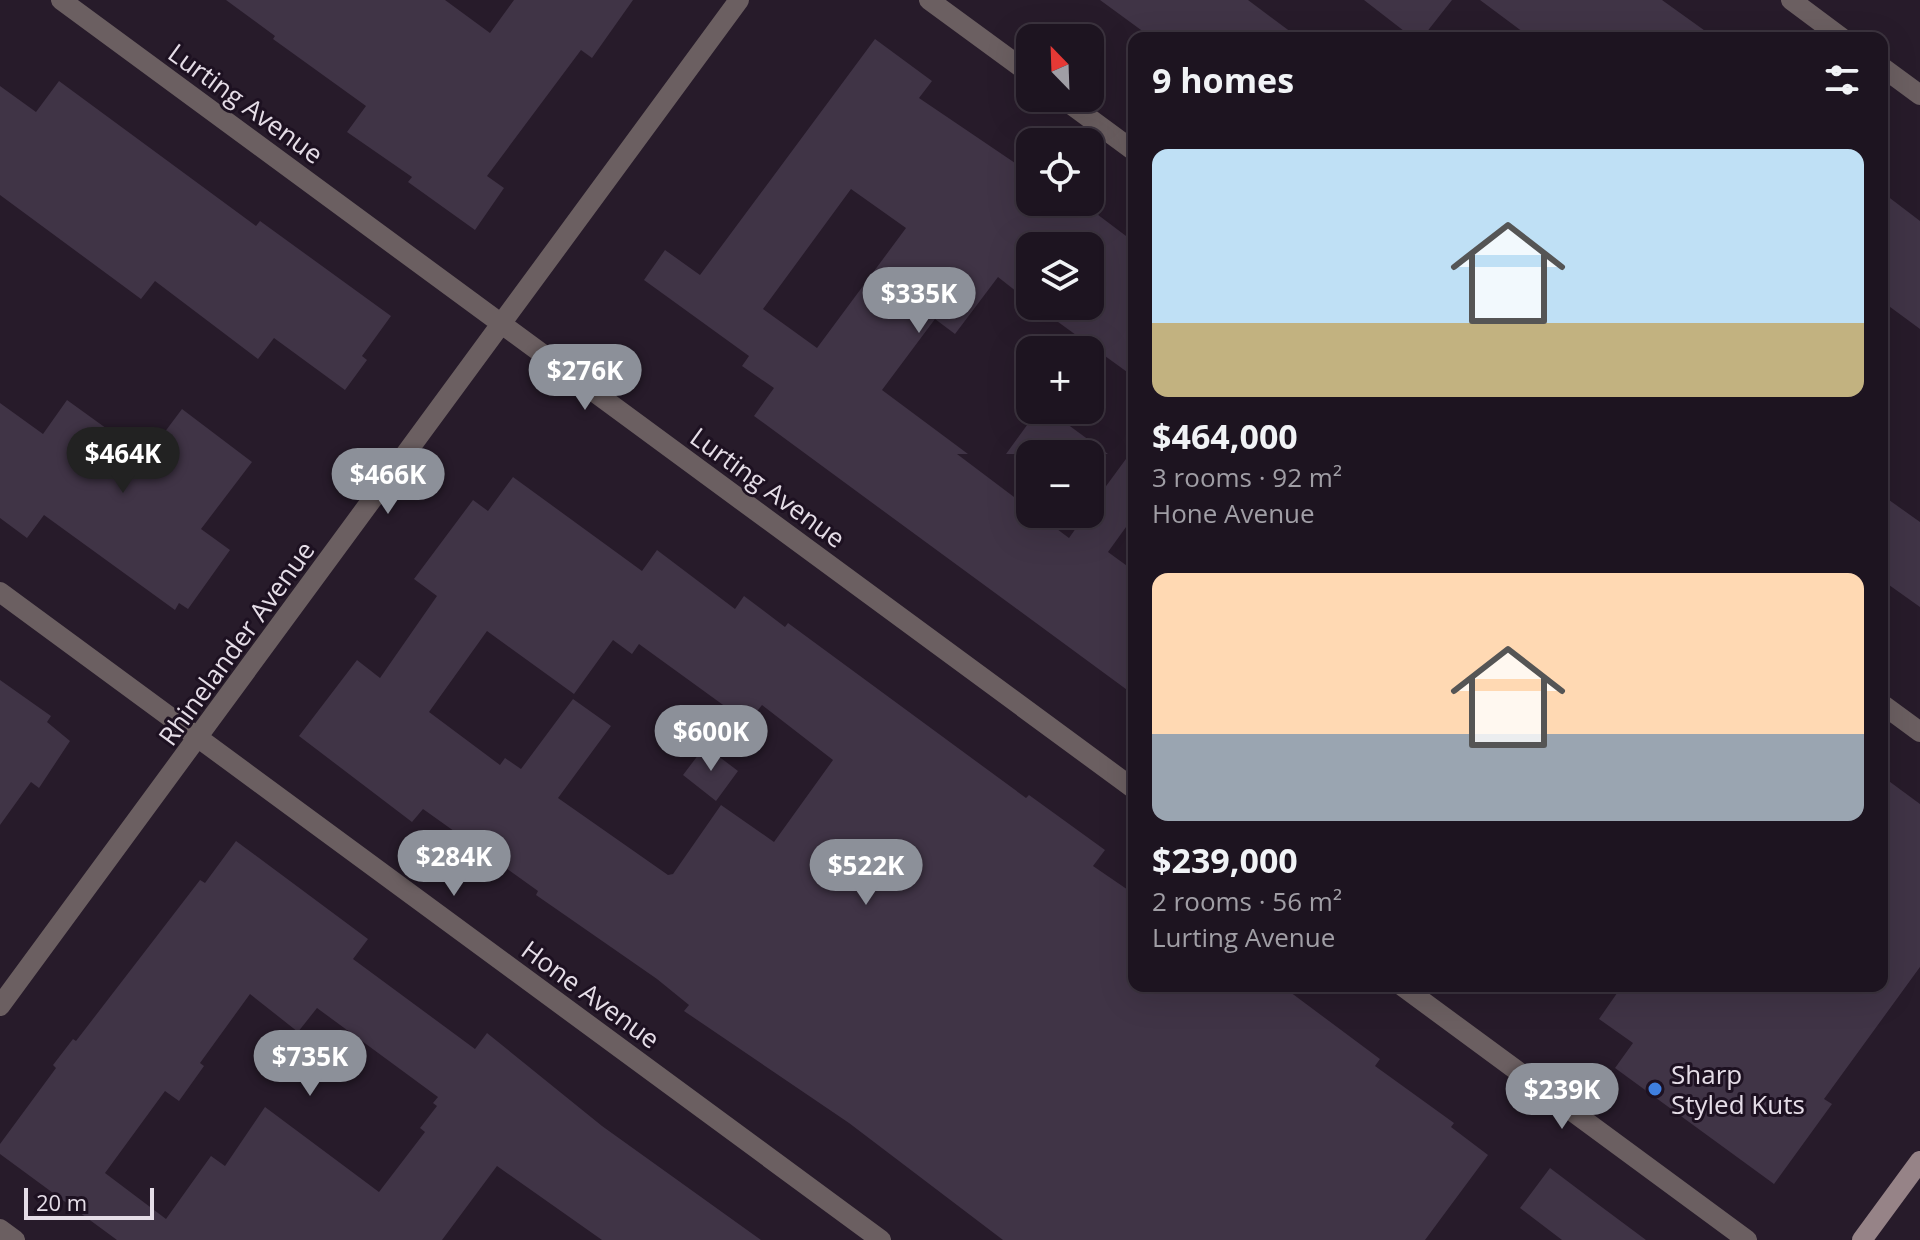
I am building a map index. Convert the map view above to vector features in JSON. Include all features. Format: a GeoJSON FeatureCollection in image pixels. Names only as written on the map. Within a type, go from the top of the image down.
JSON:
{"type":"FeatureCollection","features":[{"type":"Feature","properties":{"kind":"main road"},"geometry":{"type":"LineString","coordinates":[[1862,1240],[1920,1161]]}},
{"type":"Feature","properties":{"kind":"street","name":"Lurting Avenue"},"geometry":{"type":"LineString","coordinates":[[61,0],[1128,785]]}},
{"type":"Feature","properties":{"kind":"street","name":"Rhinelander Avenue"},"geometry":{"type":"LineString","coordinates":[[0,1006],[739,0]]}},
{"type":"Feature","properties":{"kind":"street"},"geometry":{"type":"LineString","coordinates":[[929,0],[1016,64]]}},
{"type":"Feature","properties":{"kind":"street"},"geometry":{"type":"LineString","coordinates":[[1791,0],[1834,32]]}},
{"type":"Feature","properties":{"kind":"street"},"geometry":{"type":"LineString","coordinates":[[1888,71],[1920,95]]}},
{"type":"Feature","properties":{"kind":"street"},"geometry":{"type":"LineString","coordinates":[[1081,112],[1128,147]]}},
{"type":"Feature","properties":{"kind":"street","name":"Hone Avenue"},"geometry":{"type":"LineString","coordinates":[[0,592],[881,1240]]}},
{"type":"Feature","properties":{"kind":"street"},"geometry":{"type":"LineString","coordinates":[[1888,708],[1920,732]]}},
{"type":"Feature","properties":{"kind":"street"},"geometry":{"type":"LineString","coordinates":[[1410,992],[1747,1240]]}},
{"type":"Feature","properties":{"kind":"street"},"geometry":{"type":"LineString","coordinates":[[0,1229],[15,1240]]}},
{"type":"Feature","properties":{"kind":"building"},"geometry":{"type":"Polygon","coordinates":[[[226,0],[445,0],[490,33],[514,0],[633,0],[592,58],[581,50],[487,176],[504,188],[475,230],[408,182],[412,177],[347,132],[366,106],[273,39],[275,36],[226,0]]]}},
{"type":"Feature","properties":{"kind":"building"},"geometry":{"type":"Polygon","coordinates":[[[1100,0],[1248,0],[1291,32],[1144,32],[1100,0]]]}},
{"type":"Feature","properties":{"kind":"building"},"geometry":{"type":"Polygon","coordinates":[[[1364,0],[1452,0],[1427,32],[1405,32],[1364,0]]]}},
{"type":"Feature","properties":{"kind":"building"},"geometry":{"type":"Polygon","coordinates":[[[1480,0],[1662,0],[1707,32],[1523,32],[1480,0]]]}},
{"type":"Feature","properties":{"kind":"building"},"geometry":{"type":"Polygon","coordinates":[[[875,39],[932,81],[919,98],[1016,164],[1016,216],[1100,216],[1128,237],[1128,373],[1104,355],[1104,336],[1077,336],[1055,320],[1104,320],[1104,232],[1016,232],[1016,291],[998,277],[955,334],[935,319],[882,390],[968,454],[957,454],[1016,498],[1016,528],[1056,528],[1069,538],[1076,528],[1104,528],[1104,489],[1128,456],[1128,524],[1108,552],[1128,567],[1128,691],[754,416],[774,388],[742,366],[749,356],[644,280],[665,250],[700,275],[875,39]],[[851,189],[763,309],[817,348],[906,228],[851,189]]]}},
{"type":"Feature","properties":{"kind":"building"},"geometry":{"type":"Polygon","coordinates":[[[59,81],[256,226],[260,221],[391,316],[362,356],[367,360],[345,390],[274,338],[258,359],[155,281],[141,299],[0,195],[0,86],[36,112],[59,81]]]}},
{"type":"Feature","properties":{"kind":"building"},"geometry":{"type":"Polygon","coordinates":[[[1888,197],[1920,221],[1920,329],[1888,305],[1888,197]]]}},
{"type":"Feature","properties":{"kind":"building"},"geometry":{"type":"Polygon","coordinates":[[[67,400],[146,457],[182,409],[252,462],[201,529],[230,550],[188,609],[179,603],[175,610],[44,515],[27,538],[0,518],[0,403],[43,434],[67,400]]]}},
{"type":"Feature","properties":{"kind":"building"},"geometry":{"type":"Polygon","coordinates":[[[1028,424],[1067,424],[1089,440],[1016,440],[1028,424]]]}},
{"type":"Feature","properties":{"kind":"building"},"geometry":{"type":"Polygon","coordinates":[[[1016,440],[1016,454],[1006,454],[1016,440]]]}},
{"type":"Feature","properties":{"kind":"building"},"geometry":{"type":"Polygon","coordinates":[[[513,477],[642,571],[657,550],[735,609],[744,596],[785,627],[788,623],[1026,798],[1029,795],[1105,850],[1093,866],[1128,890],[1128,992],[1290,992],[1380,1059],[1375,1066],[1454,1123],[1451,1127],[1488,1155],[1425,1240],[1003,1240],[849,1123],[684,1011],[689,1005],[657,979],[536,895],[538,891],[423,809],[412,822],[299,736],[357,660],[380,678],[437,596],[414,579],[473,500],[488,511],[513,477]],[[487,631],[429,712],[500,765],[505,758],[521,769],[573,699],[611,726],[558,798],[668,875],[673,874],[721,805],[774,842],[833,760],[762,705],[748,723],[639,644],[632,654],[613,640],[574,694],[487,631]]]}},
{"type":"Feature","properties":{"kind":"building"},"geometry":{"type":"Polygon","coordinates":[[[1888,499],[1920,522],[1920,607],[1888,584],[1888,499]]]}},
{"type":"Feature","properties":{"kind":"building"},"geometry":{"type":"Polygon","coordinates":[[[0,680],[51,716],[47,722],[70,741],[39,788],[31,782],[0,825],[0,680]]]}},
{"type":"Feature","properties":{"kind":"building"},"geometry":{"type":"Polygon","coordinates":[[[705,746],[738,771],[716,801],[683,775],[705,746]]]}},
{"type":"Feature","properties":{"kind":"building"},"geometry":{"type":"Polygon","coordinates":[[[1888,780],[1920,804],[1920,967],[1824,1099],[1832,1104],[1774,1184],[1615,1068],[1633,1043],[1599,1019],[1618,992],[1888,992],[1888,780]]]}},
{"type":"Feature","properties":{"kind":"building"},"geometry":{"type":"Polygon","coordinates":[[[236,841],[368,939],[353,959],[475,1049],[487,1033],[602,1126],[761,1240],[602,1240],[497,1166],[442,1240],[117,1240],[0,1154],[0,1144],[56,1068],[53,1065],[73,1039],[76,1041],[200,880],[205,883],[236,841]],[[250,994],[200,1063],[204,1066],[179,1101],[165,1091],[105,1173],[166,1219],[211,1156],[225,1166],[265,1107],[379,1192],[425,1132],[420,1128],[437,1106],[433,1103],[438,1097],[317,1008],[298,1032],[250,994]]]}},
{"type":"Feature","properties":{"kind":"building"},"geometry":{"type":"Polygon","coordinates":[[[1550,1168],[1646,1240],[1562,1240],[1520,1208],[1550,1168]]]}},
{"type":"Feature","properties":{"kind":"place","name":"Sharp Styled Kuts"},"geometry":{"type":"Point","coordinates":[1655,1089]}}]}
